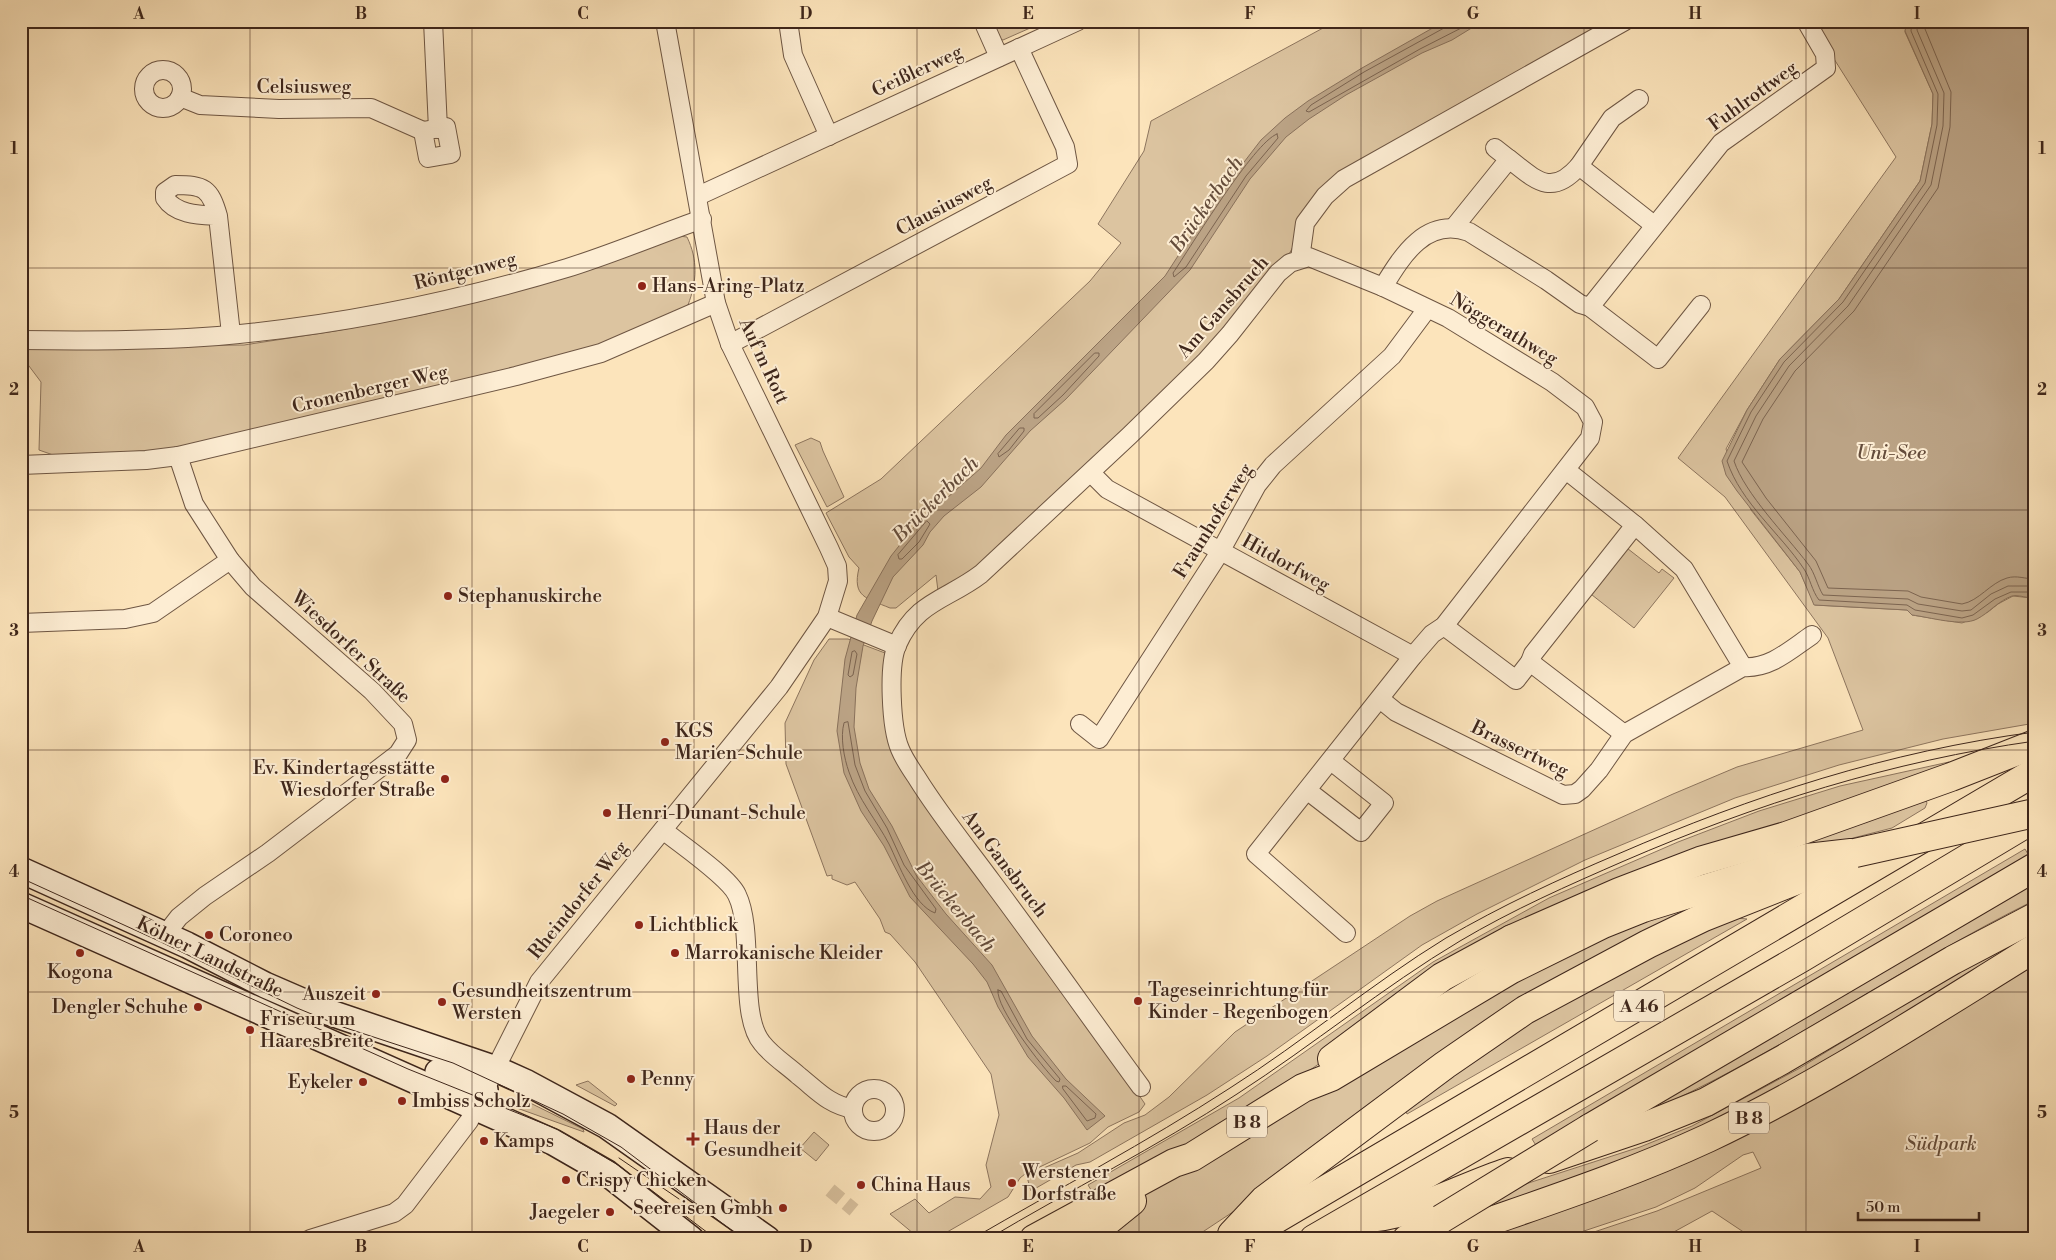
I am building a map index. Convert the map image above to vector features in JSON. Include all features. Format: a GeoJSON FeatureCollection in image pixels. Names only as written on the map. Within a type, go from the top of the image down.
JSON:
{"type":"FeatureCollection","features":[{"type":"Feature","properties":{"kind":"main road"},"geometry":{"type":"LineString","coordinates":[[1303,1088],[1327,1063],[1414,996],[1442,977],[1512,939],[1619,892],[1700,861],[1786,836],[1951,777],[2035,744]]}},
{"type":"Feature","properties":{"kind":"main road","name":"A 46"},"geometry":{"type":"LineString","coordinates":[[1242,1239],[2035,772]]}},
{"type":"Feature","properties":{"kind":"main road","name":"A 46"},"geometry":{"type":"LineString","coordinates":[[1227,1239],[1264,1200],[1495,1029],[1546,998],[1762,883],[1810,875],[1855,852],[2035,813]]}},
{"type":"Feature","properties":{"kind":"main road","name":"A 46"},"geometry":{"type":"LineString","coordinates":[[1314,1239],[1801,958],[2035,818]]}},
{"type":"Feature","properties":{"kind":"main road"},"geometry":{"type":"LineString","coordinates":[[1407,1239],[1440,1229],[1590,1128],[2035,867]]}},
{"type":"Feature","properties":{"kind":"main road","name":"Kölner Landstraße"},"geometry":{"type":"LineString","coordinates":[[21,870],[165,935],[265,985],[325,1011],[486,1089],[553,1142],[607,1173],[690,1239]]}},
{"type":"Feature","properties":{"kind":"main road","name":"B 8"},"geometry":{"type":"LineString","coordinates":[[1034,1239],[1174,1163],[1192,1156],[1303,1088],[1331,1077],[1462,998],[1555,946],[1643,908],[1762,883]]}},
{"type":"Feature","properties":{"kind":"main road"},"geometry":{"type":"LineString","coordinates":[[21,888],[132,939],[149,942],[165,935]]}},
{"type":"Feature","properties":{"kind":"main road","name":"Kölner Landstraße"},"geometry":{"type":"LineString","coordinates":[[21,905],[337,1044],[364,1042],[486,1089],[607,1126],[767,1239]]}},
{"type":"Feature","properties":{"kind":"main road"},"geometry":{"type":"LineString","coordinates":[[1350,1218],[1380,1218],[1409,1210],[1476,1182],[1644,1127],[1706,1102],[1782,1060],[1952,960],[2035,918]]}},
{"type":"Feature","properties":{"kind":"main road","name":"B 8"},"geometry":{"type":"LineString","coordinates":[[1440,1229],[1620,1174],[1707,1138],[1770,1107],[1838,1070],[2035,948]]}},
{"type":"Feature","properties":{"kind":"main road","name":"B 8"},"geometry":{"type":"LineString","coordinates":[[1085,1239],[1134,1199],[1180,1168],[1192,1156]]}},
{"type":"Feature","properties":{"kind":"street","name":"Celsiusweg"},"geometry":{"type":"LineString","coordinates":[[180,96],[200,105],[279,109],[371,108],[431,130],[433,21]]}},
{"type":"Feature","properties":{"kind":"street","name":"Auf'm Rott"},"geometry":{"type":"LineString","coordinates":[[665,21],[716,304],[730,344],[788,461],[836,566],[838,581],[833,620]]}},
{"type":"Feature","properties":{"kind":"street"},"geometry":{"type":"LineString","coordinates":[[788,21],[793,55],[829,136]]}},
{"type":"Feature","properties":{"kind":"street"},"geometry":{"type":"LineString","coordinates":[[983,21],[999,57]]}},
{"type":"Feature","properties":{"kind":"street","name":"Am Gansbruch"},"geometry":{"type":"LineString","coordinates":[[1140,1087],[929,798],[900,750],[893,728],[891,696],[893,644],[921,609],[967,585],[981,574],[1091,473],[1206,361],[1278,273],[1290,263],[1300,258],[1305,223],[1325,196],[1344,179],[1624,21]]}},
{"type":"Feature","properties":{"kind":"street","name":"Fuhlrottweg"},"geometry":{"type":"LineString","coordinates":[[1654,224],[1720,143],[1826,68],[1826,54],[1806,21]]}},
{"type":"Feature","properties":{"kind":"street","name":"Geißlerweg"},"geometry":{"type":"LineString","coordinates":[[698,196],[1019,48],[1068,23]]}},
{"type":"Feature","properties":{"kind":"street","name":"Clausiusweg"},"geometry":{"type":"LineString","coordinates":[[730,344],[1068,164],[1065,147],[1019,48]]}},
{"type":"Feature","properties":{"kind":"street"},"geometry":{"type":"LineString","coordinates":[[1495,148],[1537,180],[1552,183],[1568,179],[1612,118],[1639,99]]}},
{"type":"Feature","properties":{"kind":"street"},"geometry":{"type":"LineString","coordinates":[[1455,226],[1509,159]]}},
{"type":"Feature","properties":{"kind":"street"},"geometry":{"type":"LineString","coordinates":[[1579,166],[1654,224],[1590,307]]}},
{"type":"Feature","properties":{"kind":"street"},"geometry":{"type":"LineString","coordinates":[[218,216],[231,334]]}},
{"type":"Feature","properties":{"kind":"street","name":"Röntgenweg"},"geometry":{"type":"LineString","coordinates":[[21,340],[87,341],[231,334],[323,322],[438,302],[567,268],[702,219]]}},
{"type":"Feature","properties":{"kind":"street"},"geometry":{"type":"LineString","coordinates":[[1383,287],[1398,263],[1416,243],[1433,231],[1455,226],[1469,232],[1546,280],[1580,304],[1590,307],[1658,359],[1701,305]]}},
{"type":"Feature","properties":{"kind":"street","name":"Nöggerathweg"},"geometry":{"type":"LineString","coordinates":[[1300,258],[1316,259],[1383,287],[1448,318],[1552,382],[1585,407],[1593,422],[1590,438],[1566,470]]}},
{"type":"Feature","properties":{"kind":"street","name":"Cronenberger Weg"},"geometry":{"type":"LineString","coordinates":[[21,465],[146,460],[178,456],[516,376],[601,353],[716,304]]}},
{"type":"Feature","properties":{"kind":"street","name":"Fraunhoferweg"},"geometry":{"type":"LineString","coordinates":[[1080,724],[1099,739],[1220,552],[1257,485],[1272,466],[1392,356],[1427,309]]}},
{"type":"Feature","properties":{"kind":"street","name":"Wiesdorfer Straße"},"geometry":{"type":"LineString","coordinates":[[165,935],[179,917],[268,853],[398,754],[407,740],[403,724],[372,691],[253,586],[230,560],[194,504],[178,456]]}},
{"type":"Feature","properties":{"kind":"street"},"geometry":{"type":"LineString","coordinates":[[1346,933],[1256,854],[1308,791],[1413,656],[1432,634],[1444,626],[1566,470],[1635,525],[1673,558],[1689,575],[1743,667]]}},
{"type":"Feature","properties":{"kind":"street","name":"Hitdorfweg"},"geometry":{"type":"LineString","coordinates":[[1091,473],[1107,489],[1413,656]]}},
{"type":"Feature","properties":{"kind":"street"},"geometry":{"type":"LineString","coordinates":[[1444,626],[1516,680],[1530,662],[1533,654],[1635,525]]}},
{"type":"Feature","properties":{"kind":"street"},"geometry":{"type":"LineString","coordinates":[[21,623],[125,619],[153,613],[230,560]]}},
{"type":"Feature","properties":{"kind":"street"},"geometry":{"type":"LineString","coordinates":[[833,620],[893,644]]}},
{"type":"Feature","properties":{"kind":"street","name":"Rheindorfer Weg"},"geometry":{"type":"LineString","coordinates":[[310,1239],[388,1216],[400,1210],[469,1121],[539,982],[833,620]]}},
{"type":"Feature","properties":{"kind":"street","name":"Brassertweg"},"geometry":{"type":"LineString","coordinates":[[1380,699],[1396,712],[1564,795],[1575,794],[1599,770],[1624,734],[1743,667],[1756,668],[1767,665],[1812,635]]}},
{"type":"Feature","properties":{"kind":"street"},"geometry":{"type":"LineString","coordinates":[[1530,662],[1624,734]]}},
{"type":"Feature","properties":{"kind":"street"},"geometry":{"type":"LineString","coordinates":[[1308,791],[1361,832],[1384,802],[1331,761]]}},
{"type":"Feature","properties":{"kind":"street"},"geometry":{"type":"LineString","coordinates":[[663,830],[729,884],[738,896],[748,958],[750,1004],[753,1023],[761,1042],[831,1102],[853,1109]]}},
{"type":"Feature","properties":{"kind":"green space"},"geometry":{"type":"Polygon","coordinates":[[[989,21],[1046,21],[1003,40],[999,39],[989,21]]]}},
{"type":"Feature","properties":{"kind":"green space"},"geometry":{"type":"Polygon","coordinates":[[[1336,21],[1618,21],[1362,166],[1294,245],[1288,256],[1227,332],[972,573],[938,591],[936,575],[896,608],[890,608],[874,602],[863,595],[859,591],[858,585],[859,568],[849,557],[826,513],[881,479],[1090,281],[1121,243],[1098,224],[1144,151],[1151,121],[1336,21]]]}},
{"type":"Feature","properties":{"kind":"green space"},"geometry":{"type":"Polygon","coordinates":[[[1810,21],[1907,21],[1905,32],[1933,94],[1932,124],[1920,181],[1839,299],[1780,359],[1747,410],[1726,449],[1751,510],[1800,572],[1815,605],[1907,610],[1912,615],[1962,623],[1988,612],[2013,596],[2032,598],[2035,596],[2035,723],[1943,739],[1839,765],[1735,798],[1585,860],[1477,914],[1422,945],[1267,1056],[1207,1095],[1090,1162],[1076,1165],[1031,1191],[1027,1177],[1030,1174],[1078,1153],[1124,1123],[1145,1115],[1169,1097],[1235,1032],[1410,916],[1437,901],[1737,767],[1863,730],[1828,638],[1725,497],[1678,458],[1896,157],[1810,21]]]}},
{"type":"Feature","properties":{"kind":"green space"},"geometry":{"type":"Polygon","coordinates":[[[679,236],[687,237],[695,262],[695,279],[688,305],[663,320],[606,344],[529,366],[177,449],[56,456],[39,450],[41,382],[26,362],[21,361],[21,347],[244,345],[335,331],[426,314],[534,285],[679,236]]]}},
{"type":"Feature","properties":{"kind":"green space"},"geometry":{"type":"Polygon","coordinates":[[[811,438],[820,442],[844,497],[827,507],[795,445],[811,438]]]}},
{"type":"Feature","properties":{"kind":"green space"},"geometry":{"type":"Polygon","coordinates":[[[1623,545],[1659,573],[1662,569],[1674,578],[1634,628],[1587,591],[1623,545]]]}},
{"type":"Feature","properties":{"kind":"green space"},"geometry":{"type":"Polygon","coordinates":[[[829,639],[848,639],[885,653],[890,730],[1145,1104],[1139,1112],[1108,1127],[1090,1143],[1025,1174],[1020,1178],[1008,1197],[935,1239],[920,1239],[890,1214],[915,1199],[929,1213],[955,1197],[980,1199],[991,1187],[986,1165],[999,1115],[991,1074],[915,962],[890,934],[885,932],[880,919],[855,882],[847,885],[832,879],[832,875],[827,876],[786,764],[785,723],[814,660],[829,639]]]}},
{"type":"Feature","properties":{"kind":"green space"},"geometry":{"type":"Polygon","coordinates":[[[1949,762],[1950,768],[1639,877],[1320,1063],[1258,1107],[1093,1193],[1088,1185],[1239,1098],[1433,962],[1549,898],[1678,842],[1759,811],[1840,786],[1949,762]]]}},
{"type":"Feature","properties":{"kind":"green space"},"geometry":{"type":"Polygon","coordinates":[[[1925,798],[1927,803],[1925,808],[1892,828],[1791,854],[1381,1037],[1414,1001],[1617,901],[1925,798]]]}},
{"type":"Feature","properties":{"kind":"green space"},"geometry":{"type":"Polygon","coordinates":[[[2025,849],[2032,861],[1537,1147],[1532,1139],[2025,849]]]}},
{"type":"Feature","properties":{"kind":"green space"},"geometry":{"type":"Polygon","coordinates":[[[2035,879],[2035,900],[1985,926],[1740,1066],[1639,1116],[1647,1107],[2035,879]]]}},
{"type":"Feature","properties":{"kind":"green space"},"geometry":{"type":"Polygon","coordinates":[[[1695,906],[1192,1239],[1092,1239],[1150,1189],[1462,1001],[1652,911],[1695,906]]]}},
{"type":"Feature","properties":{"kind":"green space"},"geometry":{"type":"Polygon","coordinates":[[[1727,917],[1747,919],[1407,1114],[1404,1107],[1495,1041],[1727,917]]]}},
{"type":"Feature","properties":{"kind":"green space"},"geometry":{"type":"Polygon","coordinates":[[[2035,932],[2035,936],[1963,983],[1713,1126],[1463,1219],[1513,1188],[1640,1147],[1692,1126],[1800,1068],[1922,993],[2035,932]]]}},
{"type":"Feature","properties":{"kind":"green space","name":"Südpark"},"geometry":{"type":"Polygon","coordinates":[[[2035,955],[2035,1239],[1844,1239],[1836,1233],[1831,1239],[1754,1239],[1712,1211],[1661,1239],[1573,1239],[1657,1211],[1761,1168],[1753,1152],[1743,1155],[1695,1188],[1656,1207],[1560,1239],[1456,1239],[1565,1202],[2035,955]]]}},
{"type":"Feature","properties":{"kind":"green space"},"geometry":{"type":"Polygon","coordinates":[[[588,1081],[617,1104],[615,1106],[576,1085],[588,1081]]]}},
{"type":"Feature","properties":{"kind":"green space"},"geometry":{"type":"Polygon","coordinates":[[[518,1097],[583,1129],[584,1132],[514,1107],[518,1097]]]}},
{"type":"Feature","properties":{"kind":"green space"},"geometry":{"type":"Polygon","coordinates":[[[814,1132],[829,1145],[816,1161],[800,1148],[814,1132]]]}},
{"type":"Feature","properties":{"kind":"water"},"geometry":{"type":"Polygon","coordinates":[[[1445,21],[1483,21],[1452,40],[1422,53],[1346,95],[1309,119],[1286,137],[1250,179],[1190,270],[1066,399],[1030,431],[981,487],[944,516],[930,532],[923,545],[893,577],[872,621],[863,646],[856,688],[854,727],[860,763],[869,789],[892,826],[916,875],[946,914],[992,965],[1032,1036],[1066,1079],[1105,1116],[1087,1130],[1064,1098],[1028,1057],[998,1007],[987,982],[973,964],[910,897],[884,846],[861,811],[844,773],[837,731],[845,659],[857,615],[891,556],[914,527],[981,468],[1006,435],[1165,276],[1211,205],[1261,140],[1285,118],[1308,101],[1445,21]]]}},
{"type":"Feature","properties":{"kind":"water","name":"Uni-See"},"geometry":{"type":"Polygon","coordinates":[[[1907,21],[2035,21],[2035,596],[2012,596],[1977,619],[1963,622],[1912,615],[1907,610],[1814,605],[1800,572],[1737,491],[1726,475],[1722,461],[1747,410],[1780,359],[1839,299],[1920,181],[1932,124],[1933,94],[1905,31],[1907,21]]]}},
{"type":"Feature","properties":{"kind":"tunnel"},"geometry":{"type":"LineString","coordinates":[[830,1190],[854,1210]]}},
{"type":"Feature","properties":{"kind":"tram line"},"geometry":{"type":"LineString","coordinates":[[972,1239],[1199,1108],[1257,1070],[1418,956],[1467,926],[1530,893],[1668,833],[1719,813],[1822,778],[1927,751],[2035,732]]}},
{"type":"Feature","properties":{"kind":"tram line"},"geometry":{"type":"LineString","coordinates":[[988,1239],[1207,1113],[1265,1075],[1431,959],[1460,941],[1541,898],[1674,840],[1774,803],[1825,787],[1929,760],[2035,741]]}},
{"type":"Feature","properties":{"kind":"tram line"},"geometry":{"type":"LineString","coordinates":[[21,878],[159,941],[297,1008],[343,1027],[453,1063],[563,1114],[621,1147],[743,1239]]}},
{"type":"Feature","properties":{"kind":"tram line"},"geometry":{"type":"LineString","coordinates":[[21,895],[408,1069],[557,1129],[618,1165],[716,1239]]}},
{"type":"Feature","properties":{"kind":"tram line"},"geometry":{"type":"LineString","coordinates":[[619,1158],[679,1199]]}},
{"type":"Feature","properties":{"kind":"place","name":"Hans-Aring-Platz"},"geometry":{"type":"Point","coordinates":[642,286]}},
{"type":"Feature","properties":{"kind":"place","name":"Stephanuskirche"},"geometry":{"type":"Point","coordinates":[448,596]}},
{"type":"Feature","properties":{"kind":"place","name":"KGS Marien-Schule"},"geometry":{"type":"Point","coordinates":[665,742]}},
{"type":"Feature","properties":{"kind":"place","name":"Ev. Kindertagesstätte Wiesdorfer Straße"},"geometry":{"type":"Point","coordinates":[445,779]}},
{"type":"Feature","properties":{"kind":"place","name":"Henri-Dunant-Schule"},"geometry":{"type":"Point","coordinates":[607,813]}},
{"type":"Feature","properties":{"kind":"place","name":"Lichtblick"},"geometry":{"type":"Point","coordinates":[639,925]}},
{"type":"Feature","properties":{"kind":"place","name":"Coroneo"},"geometry":{"type":"Point","coordinates":[209,935]}},
{"type":"Feature","properties":{"kind":"place","name":"Kogona"},"geometry":{"type":"Point","coordinates":[80,953]}},
{"type":"Feature","properties":{"kind":"place","name":"Marrokanische Kleider"},"geometry":{"type":"Point","coordinates":[675,953]}},
{"type":"Feature","properties":{"kind":"place","name":"Auszeit"},"geometry":{"type":"Point","coordinates":[376,994]}},
{"type":"Feature","properties":{"kind":"place","name":"Tageseinrichtung für Kinder - Regenbogen"},"geometry":{"type":"Point","coordinates":[1138,1001]}},
{"type":"Feature","properties":{"kind":"place","name":"Gesundheitszentrum Wersten"},"geometry":{"type":"Point","coordinates":[442,1002]}},
{"type":"Feature","properties":{"kind":"place","name":"Dengler Schuhe"},"geometry":{"type":"Point","coordinates":[198,1007]}},
{"type":"Feature","properties":{"kind":"place","name":"Friseur um HaaresBreite"},"geometry":{"type":"Point","coordinates":[250,1030]}},
{"type":"Feature","properties":{"kind":"place","name":"Penny"},"geometry":{"type":"Point","coordinates":[631,1079]}},
{"type":"Feature","properties":{"kind":"place","name":"Eykeler"},"geometry":{"type":"Point","coordinates":[363,1082]}},
{"type":"Feature","properties":{"kind":"place","name":"Imbiss Scholz"},"geometry":{"type":"Point","coordinates":[402,1101]}},
{"type":"Feature","properties":{"kind":"place","name":"Haus der Gesundheit"},"geometry":{"type":"Point","coordinates":[693,1139]}},
{"type":"Feature","properties":{"kind":"place","name":"Kamps"},"geometry":{"type":"Point","coordinates":[484,1141]}},
{"type":"Feature","properties":{"kind":"place","name":"Crispy Chicken"},"geometry":{"type":"Point","coordinates":[566,1180]}},
{"type":"Feature","properties":{"kind":"place","name":"Werstener Dorfstraße"},"geometry":{"type":"Point","coordinates":[1012,1183]}},
{"type":"Feature","properties":{"kind":"place","name":"China Haus"},"geometry":{"type":"Point","coordinates":[861,1185]}},
{"type":"Feature","properties":{"kind":"place","name":"Seereisen Gmbh"},"geometry":{"type":"Point","coordinates":[783,1208]}},
{"type":"Feature","properties":{"kind":"place","name":"Jaegeler"},"geometry":{"type":"Point","coordinates":[610,1212]}},
{"type":"Feature","properties":{"kind":"water label","name":"Brückerbach"},"geometry":{"type":"Point","coordinates":[1207,205]}},
{"type":"Feature","properties":{"kind":"water label","name":"Brückerbach"},"geometry":{"type":"Point","coordinates":[936,500]}},
{"type":"Feature","properties":{"kind":"water label","name":"Brückerbach"},"geometry":{"type":"Point","coordinates":[955,907]}}]}
